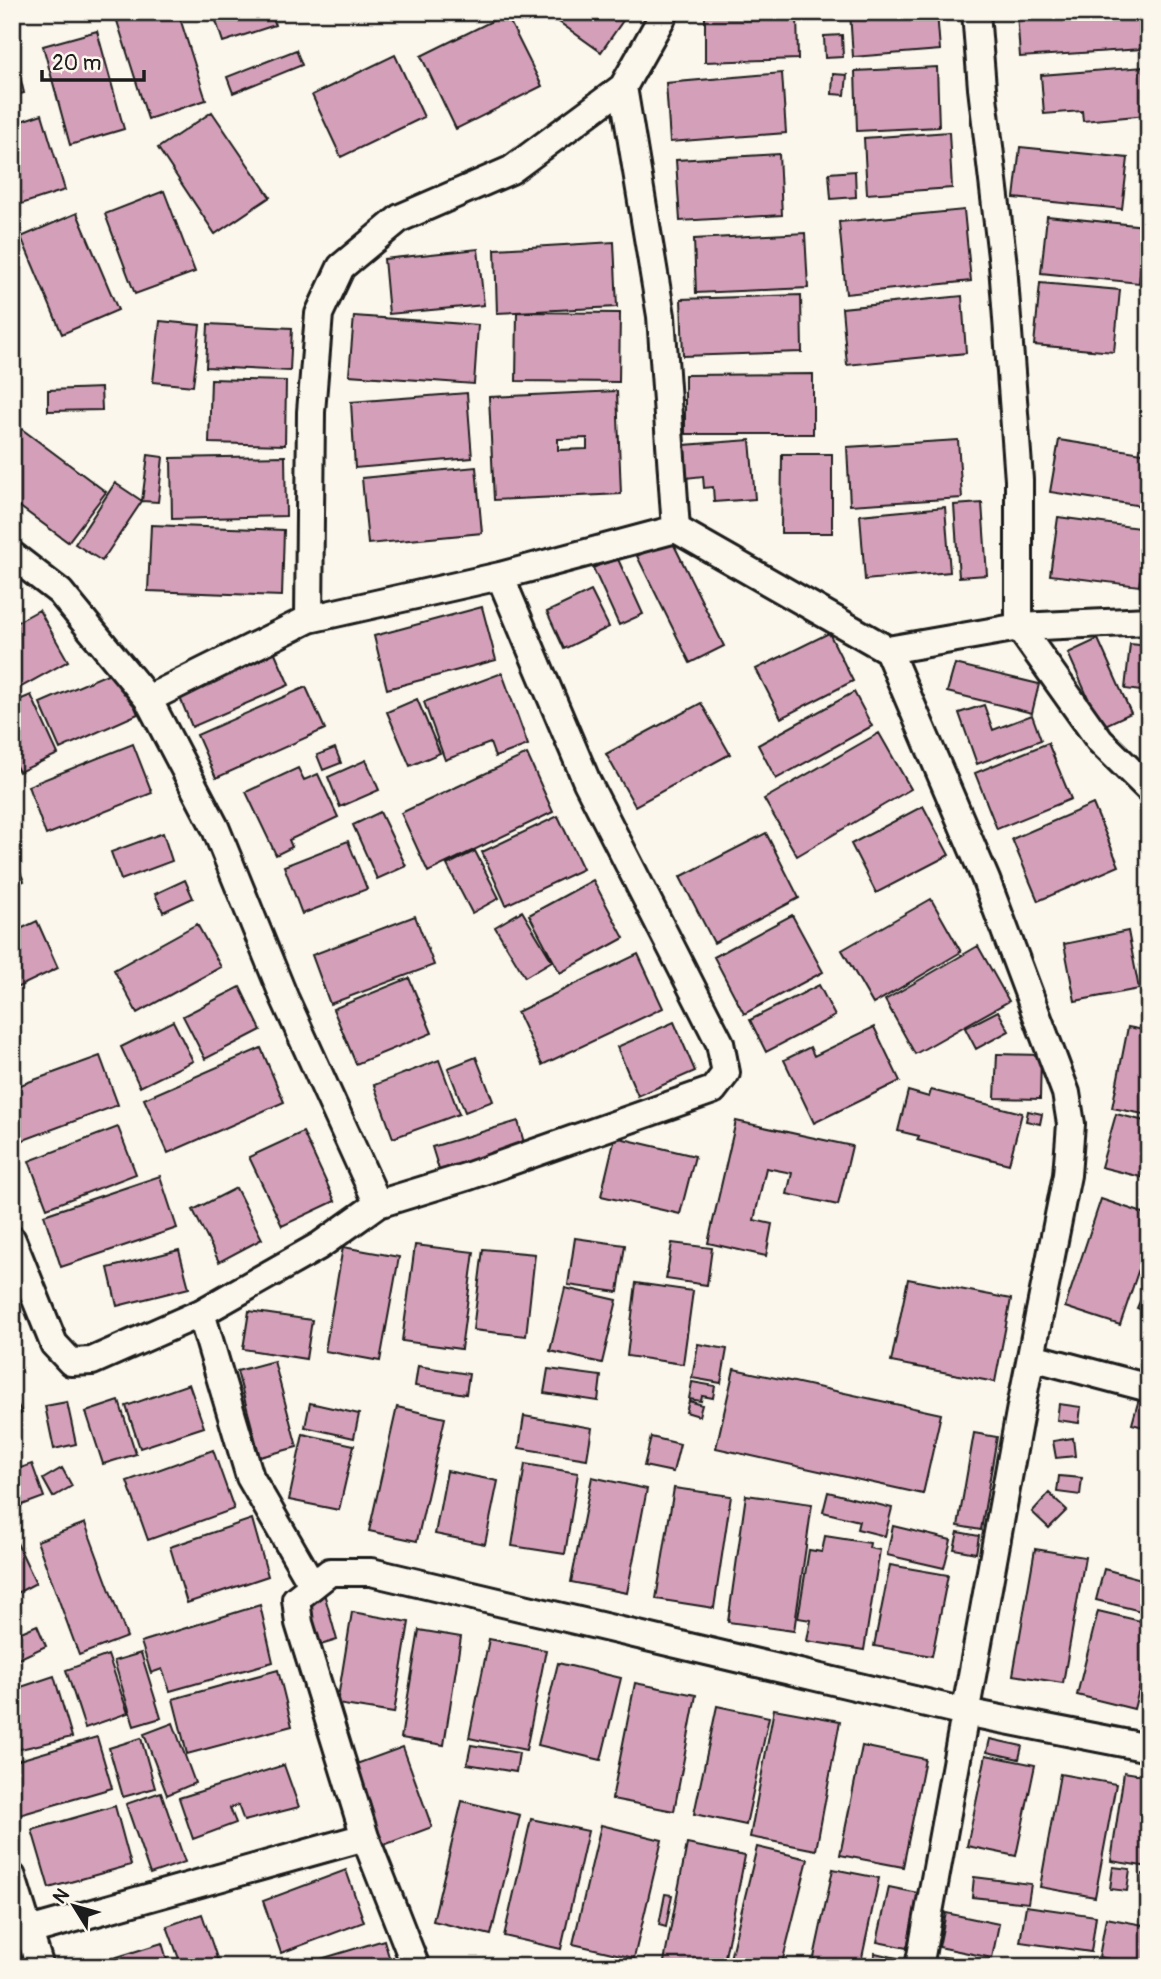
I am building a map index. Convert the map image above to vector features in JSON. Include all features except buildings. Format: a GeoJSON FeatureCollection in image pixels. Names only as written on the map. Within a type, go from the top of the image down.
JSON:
{"type":"FeatureCollection","features":[{"type":"Feature","properties":{"kind":"street"},"geometry":{"type":"LineString","coordinates":[[309,619],[311,412],[318,314],[341,267],[400,218],[511,170],[623,87],[665,12]]}},
{"type":"Feature","properties":{"kind":"street"},"geometry":{"type":"LineString","coordinates":[[976,12],[1003,265],[1019,480],[1019,627],[1100,741],[1149,789]]}},
{"type":"Feature","properties":{"kind":"street"},"geometry":{"type":"LineString","coordinates":[[623,87],[661,316],[676,529]]}},
{"type":"Feature","properties":{"kind":"street"},"geometry":{"type":"LineString","coordinates":[[148,699],[309,619],[500,576],[676,529],[888,650],[986,880],[1066,1093],[1072,1124],[1068,1175],[919,1967]]}},
{"type":"Feature","properties":{"kind":"street"},"geometry":{"type":"LineString","coordinates":[[12,555],[60,592],[148,699],[215,827],[284,997],[378,1204]]}},
{"type":"Feature","properties":{"kind":"street"},"geometry":{"type":"LineString","coordinates":[[12,1240],[54,1344],[71,1363],[92,1361],[201,1314],[319,1246],[378,1204],[469,1176],[713,1090],[726,1073],[720,1043],[587,782],[500,576]]}},
{"type":"Feature","properties":{"kind":"street"},"geometry":{"type":"LineString","coordinates":[[888,650],[1019,627],[1149,621]]}},
{"type":"Feature","properties":{"kind":"street"},"geometry":{"type":"LineString","coordinates":[[201,1314],[250,1477],[312,1584]]}},
{"type":"Feature","properties":{"kind":"street"},"geometry":{"type":"LineString","coordinates":[[1032,1357],[1149,1388]]}},
{"type":"Feature","properties":{"kind":"street"},"geometry":{"type":"LineString","coordinates":[[420,1966],[365,1837],[299,1623],[296,1599],[330,1572],[371,1572],[965,1712],[1149,1748]]}},
{"type":"Feature","properties":{"kind":"street"},"geometry":{"type":"LineString","coordinates":[[29,1931],[365,1837]]}},
{"type":"Feature","properties":{"kind":"street"},"geometry":{"type":"LineString","coordinates":[[12,1877],[40,1967]]}}]}
